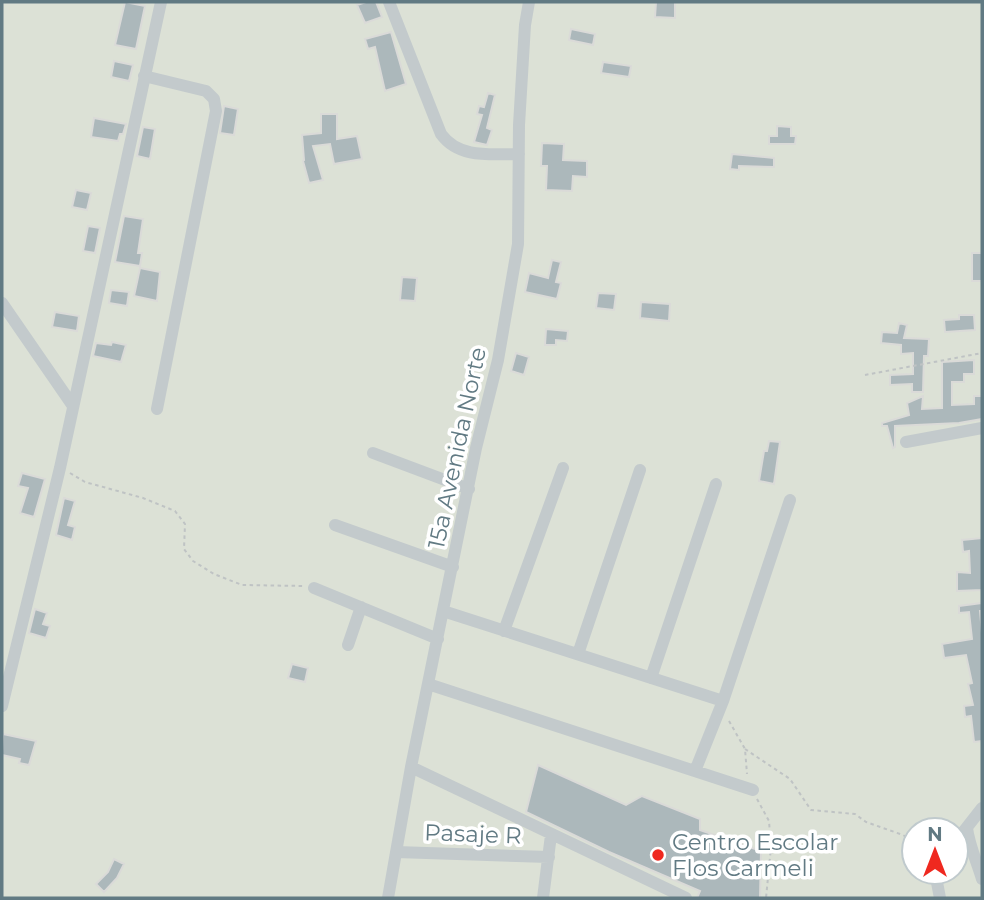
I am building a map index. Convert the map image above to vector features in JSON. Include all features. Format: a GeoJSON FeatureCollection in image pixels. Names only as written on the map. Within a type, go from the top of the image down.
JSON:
{"type":"FeatureCollection","features":[{"type":"Feature","properties":{"kind":"street"},"geometry":{"type":"LineString","coordinates":[[2,706],[60,468],[161,2]]}},
{"type":"Feature","properties":{"kind":"street"},"geometry":{"type":"LineString","coordinates":[[389,2],[441,134],[450,146],[463,151],[519,155]]}},
{"type":"Feature","properties":{"kind":"street","name":"15a Avenida Norte"},"geometry":{"type":"LineString","coordinates":[[388,898],[411,767],[476,448],[498,360],[518,244],[519,155],[525,25],[529,2]]}},
{"type":"Feature","properties":{"kind":"street"},"geometry":{"type":"LineString","coordinates":[[144,76],[206,91],[214,99],[216,111],[157,409]]}},
{"type":"Feature","properties":{"kind":"street"},"geometry":{"type":"LineString","coordinates":[[2,303],[73,406]]}},
{"type":"Feature","properties":{"kind":"street"},"geometry":{"type":"LineString","coordinates":[[906,442],[982,428]]}},
{"type":"Feature","properties":{"kind":"street"},"geometry":{"type":"LineString","coordinates":[[373,453],[469,489]]}},
{"type":"Feature","properties":{"kind":"street"},"geometry":{"type":"LineString","coordinates":[[504,631],[563,468]]}},
{"type":"Feature","properties":{"kind":"street"},"geometry":{"type":"LineString","coordinates":[[579,654],[640,470]]}},
{"type":"Feature","properties":{"kind":"street"},"geometry":{"type":"LineString","coordinates":[[651,678],[716,484]]}},
{"type":"Feature","properties":{"kind":"street"},"geometry":{"type":"LineString","coordinates":[[695,771],[723,701],[790,500]]}},
{"type":"Feature","properties":{"kind":"street"},"geometry":{"type":"LineString","coordinates":[[335,524],[453,567]]}},
{"type":"Feature","properties":{"kind":"street"},"geometry":{"type":"LineString","coordinates":[[314,588],[438,639]]}},
{"type":"Feature","properties":{"kind":"street"},"geometry":{"type":"LineString","coordinates":[[348,645],[361,607]]}},
{"type":"Feature","properties":{"kind":"street"},"geometry":{"type":"LineString","coordinates":[[443,611],[723,701]]}},
{"type":"Feature","properties":{"kind":"street"},"geometry":{"type":"LineString","coordinates":[[428,684],[753,790]]}},
{"type":"Feature","properties":{"kind":"street"},"geometry":{"type":"LineString","coordinates":[[411,767],[686,898]]}},
{"type":"Feature","properties":{"kind":"street"},"geometry":{"type":"LineString","coordinates":[[970,824],[982,808]]}},
{"type":"Feature","properties":{"kind":"street"},"geometry":{"type":"LineString","coordinates":[[543,898],[551,835]]}},
{"type":"Feature","properties":{"kind":"street"},"geometry":{"type":"LineString","coordinates":[[970,843],[982,879]]}},
{"type":"Feature","properties":{"kind":"street","name":"Pasaje R"},"geometry":{"type":"LineString","coordinates":[[396,852],[549,857]]}},
{"type":"Feature","properties":{"kind":"path"},"geometry":{"type":"LineString","coordinates":[[865,375],[982,353]]}},
{"type":"Feature","properties":{"kind":"path"},"geometry":{"type":"LineString","coordinates":[[60,468],[85,482],[143,498],[175,511],[185,524],[184,549],[193,561],[214,574],[242,585],[314,588]]}},
{"type":"Feature","properties":{"kind":"path"},"geometry":{"type":"LineString","coordinates":[[744,749],[790,779],[811,810],[855,814],[866,822],[900,834]]}},
{"type":"Feature","properties":{"kind":"shaded area"},"geometry":{"type":"Polygon","coordinates":[[[2,2],[982,2],[982,898],[2,898],[2,2]]]}},
{"type":"Feature","properties":{"kind":"building"},"geometry":{"type":"Polygon","coordinates":[[[125,2],[145,6],[136,49],[115,45],[125,2]]]}},
{"type":"Feature","properties":{"kind":"building"},"geometry":{"type":"Polygon","coordinates":[[[376,2],[382,17],[365,23],[357,5],[376,2]]]}},
{"type":"Feature","properties":{"kind":"building"},"geometry":{"type":"Polygon","coordinates":[[[656,2],[675,2],[675,18],[655,17],[656,2]]]}},
{"type":"Feature","properties":{"kind":"building"},"geometry":{"type":"Polygon","coordinates":[[[571,29],[595,34],[593,45],[569,40],[571,29]]]}},
{"type":"Feature","properties":{"kind":"building"},"geometry":{"type":"Polygon","coordinates":[[[391,32],[406,84],[385,91],[375,47],[368,49],[365,39],[391,32]]]}},
{"type":"Feature","properties":{"kind":"building"},"geometry":{"type":"Polygon","coordinates":[[[114,61],[133,65],[129,81],[111,77],[114,61]]]}},
{"type":"Feature","properties":{"kind":"building"},"geometry":{"type":"Polygon","coordinates":[[[603,62],[631,66],[629,77],[601,73],[603,62]]]}},
{"type":"Feature","properties":{"kind":"building"},"geometry":{"type":"Polygon","coordinates":[[[488,93],[495,95],[487,128],[492,130],[487,145],[474,142],[482,115],[477,114],[479,106],[484,107],[488,93]]]}},
{"type":"Feature","properties":{"kind":"building"},"geometry":{"type":"Polygon","coordinates":[[[224,106],[238,109],[234,135],[220,133],[224,106]]]}},
{"type":"Feature","properties":{"kind":"building"},"geometry":{"type":"Polygon","coordinates":[[[321,114],[337,114],[337,139],[357,136],[362,159],[334,164],[330,144],[313,146],[323,180],[309,183],[303,161],[302,135],[321,133],[321,114]]]}},
{"type":"Feature","properties":{"kind":"building"},"geometry":{"type":"Polygon","coordinates":[[[94,118],[126,124],[118,141],[91,137],[94,118]]]}},
{"type":"Feature","properties":{"kind":"building"},"geometry":{"type":"Polygon","coordinates":[[[777,126],[791,127],[791,136],[796,136],[795,144],[769,144],[769,136],[777,136],[777,126]]]}},
{"type":"Feature","properties":{"kind":"building"},"geometry":{"type":"Polygon","coordinates":[[[143,127],[155,129],[150,159],[137,156],[143,127]]]}},
{"type":"Feature","properties":{"kind":"building"},"geometry":{"type":"Polygon","coordinates":[[[542,143],[564,144],[563,160],[587,161],[587,177],[573,176],[572,191],[546,190],[547,166],[541,166],[542,143]]]}},
{"type":"Feature","properties":{"kind":"building"},"geometry":{"type":"Polygon","coordinates":[[[732,154],[774,158],[774,167],[739,166],[739,170],[730,169],[732,154]]]}},
{"type":"Feature","properties":{"kind":"building"},"geometry":{"type":"Polygon","coordinates":[[[76,190],[91,193],[87,210],[72,207],[76,190]]]}},
{"type":"Feature","properties":{"kind":"building"},"geometry":{"type":"Polygon","coordinates":[[[124,216],[143,219],[138,253],[142,253],[140,266],[115,262],[124,216]]]}},
{"type":"Feature","properties":{"kind":"building"},"geometry":{"type":"Polygon","coordinates":[[[88,226],[100,228],[95,253],[83,251],[88,226]]]}},
{"type":"Feature","properties":{"kind":"building"},"geometry":{"type":"Polygon","coordinates":[[[972,253],[982,253],[982,281],[972,281],[972,253]]]}},
{"type":"Feature","properties":{"kind":"building"},"geometry":{"type":"Polygon","coordinates":[[[552,260],[561,262],[556,282],[561,283],[557,299],[525,292],[529,273],[548,278],[552,260]]]}},
{"type":"Feature","properties":{"kind":"building"},"geometry":{"type":"Polygon","coordinates":[[[140,268],[160,272],[157,301],[134,296],[140,268]]]}},
{"type":"Feature","properties":{"kind":"building"},"geometry":{"type":"Polygon","coordinates":[[[402,277],[417,278],[415,301],[400,300],[402,277]]]}},
{"type":"Feature","properties":{"kind":"building"},"geometry":{"type":"Polygon","coordinates":[[[111,290],[129,292],[127,306],[109,303],[111,290]]]}},
{"type":"Feature","properties":{"kind":"building"},"geometry":{"type":"Polygon","coordinates":[[[598,293],[616,294],[614,310],[596,308],[598,293]]]}},
{"type":"Feature","properties":{"kind":"building"},"geometry":{"type":"Polygon","coordinates":[[[641,302],[670,304],[669,321],[640,318],[641,302]]]}},
{"type":"Feature","properties":{"kind":"building"},"geometry":{"type":"Polygon","coordinates":[[[55,312],[79,316],[77,331],[52,327],[55,312]]]}},
{"type":"Feature","properties":{"kind":"building"},"geometry":{"type":"Polygon","coordinates":[[[959,315],[974,315],[975,330],[945,332],[944,320],[959,319],[959,315]]]}},
{"type":"Feature","properties":{"kind":"building"},"geometry":{"type":"Polygon","coordinates":[[[899,323],[907,325],[904,338],[929,339],[928,356],[924,356],[923,392],[912,392],[912,384],[890,385],[890,375],[913,374],[913,353],[901,354],[901,345],[881,343],[882,332],[897,333],[899,323]]]}},
{"type":"Feature","properties":{"kind":"building"},"geometry":{"type":"Polygon","coordinates":[[[546,329],[568,331],[567,341],[556,340],[556,345],[545,345],[546,329]]]}},
{"type":"Feature","properties":{"kind":"building"},"geometry":{"type":"Polygon","coordinates":[[[112,342],[126,345],[121,362],[93,356],[96,343],[111,345],[112,342]]]}},
{"type":"Feature","properties":{"kind":"building"},"geometry":{"type":"Polygon","coordinates":[[[516,353],[529,357],[524,375],[511,371],[516,353]]]}},
{"type":"Feature","properties":{"kind":"building"},"geometry":{"type":"Polygon","coordinates":[[[974,360],[974,374],[964,374],[964,382],[952,382],[952,405],[974,404],[974,396],[982,396],[982,419],[959,423],[895,426],[893,448],[887,426],[882,426],[882,423],[909,415],[907,403],[923,396],[922,409],[942,408],[942,362],[974,360]]]}},
{"type":"Feature","properties":{"kind":"building"},"geometry":{"type":"Polygon","coordinates":[[[769,441],[780,442],[774,484],[759,481],[764,451],[767,451],[769,441]]]}},
{"type":"Feature","properties":{"kind":"building"},"geometry":{"type":"Polygon","coordinates":[[[22,473],[45,479],[34,517],[20,513],[28,488],[18,486],[22,473]]]}},
{"type":"Feature","properties":{"kind":"building"},"geometry":{"type":"Polygon","coordinates":[[[64,498],[75,501],[68,525],[75,527],[72,540],[56,535],[64,498]]]}},
{"type":"Feature","properties":{"kind":"building"},"geometry":{"type":"Polygon","coordinates":[[[982,538],[982,590],[957,591],[957,572],[970,573],[969,551],[963,552],[962,540],[982,538]]]}},
{"type":"Feature","properties":{"kind":"building"},"geometry":{"type":"Polygon","coordinates":[[[982,603],[982,741],[974,742],[971,716],[965,717],[964,706],[973,705],[966,655],[944,658],[942,644],[972,639],[969,612],[959,613],[959,606],[982,603]]]}},
{"type":"Feature","properties":{"kind":"building"},"geometry":{"type":"Polygon","coordinates":[[[35,609],[47,613],[43,624],[50,626],[46,638],[29,633],[35,609]]]}},
{"type":"Feature","properties":{"kind":"building"},"geometry":{"type":"Polygon","coordinates":[[[292,664],[308,668],[305,682],[288,678],[292,664]]]}},
{"type":"Feature","properties":{"kind":"building"},"geometry":{"type":"Polygon","coordinates":[[[3,734],[36,741],[29,765],[19,763],[20,759],[2,755],[3,734]]]}},
{"type":"Feature","properties":{"kind":"building","name":"Centro Escolar Flos Carmeli"},"geometry":{"type":"Polygon","coordinates":[[[538,765],[626,805],[642,796],[700,819],[700,830],[761,851],[760,898],[697,898],[700,891],[609,852],[526,812],[538,765]]]}},
{"type":"Feature","properties":{"kind":"building"},"geometry":{"type":"Polygon","coordinates":[[[114,859],[124,864],[117,878],[104,892],[96,884],[108,872],[114,859]]]}},
{"type":"Feature","properties":{"kind":"place","name":"Centro Escolar Flos Carmeli"},"geometry":{"type":"Point","coordinates":[658,855]}}]}
